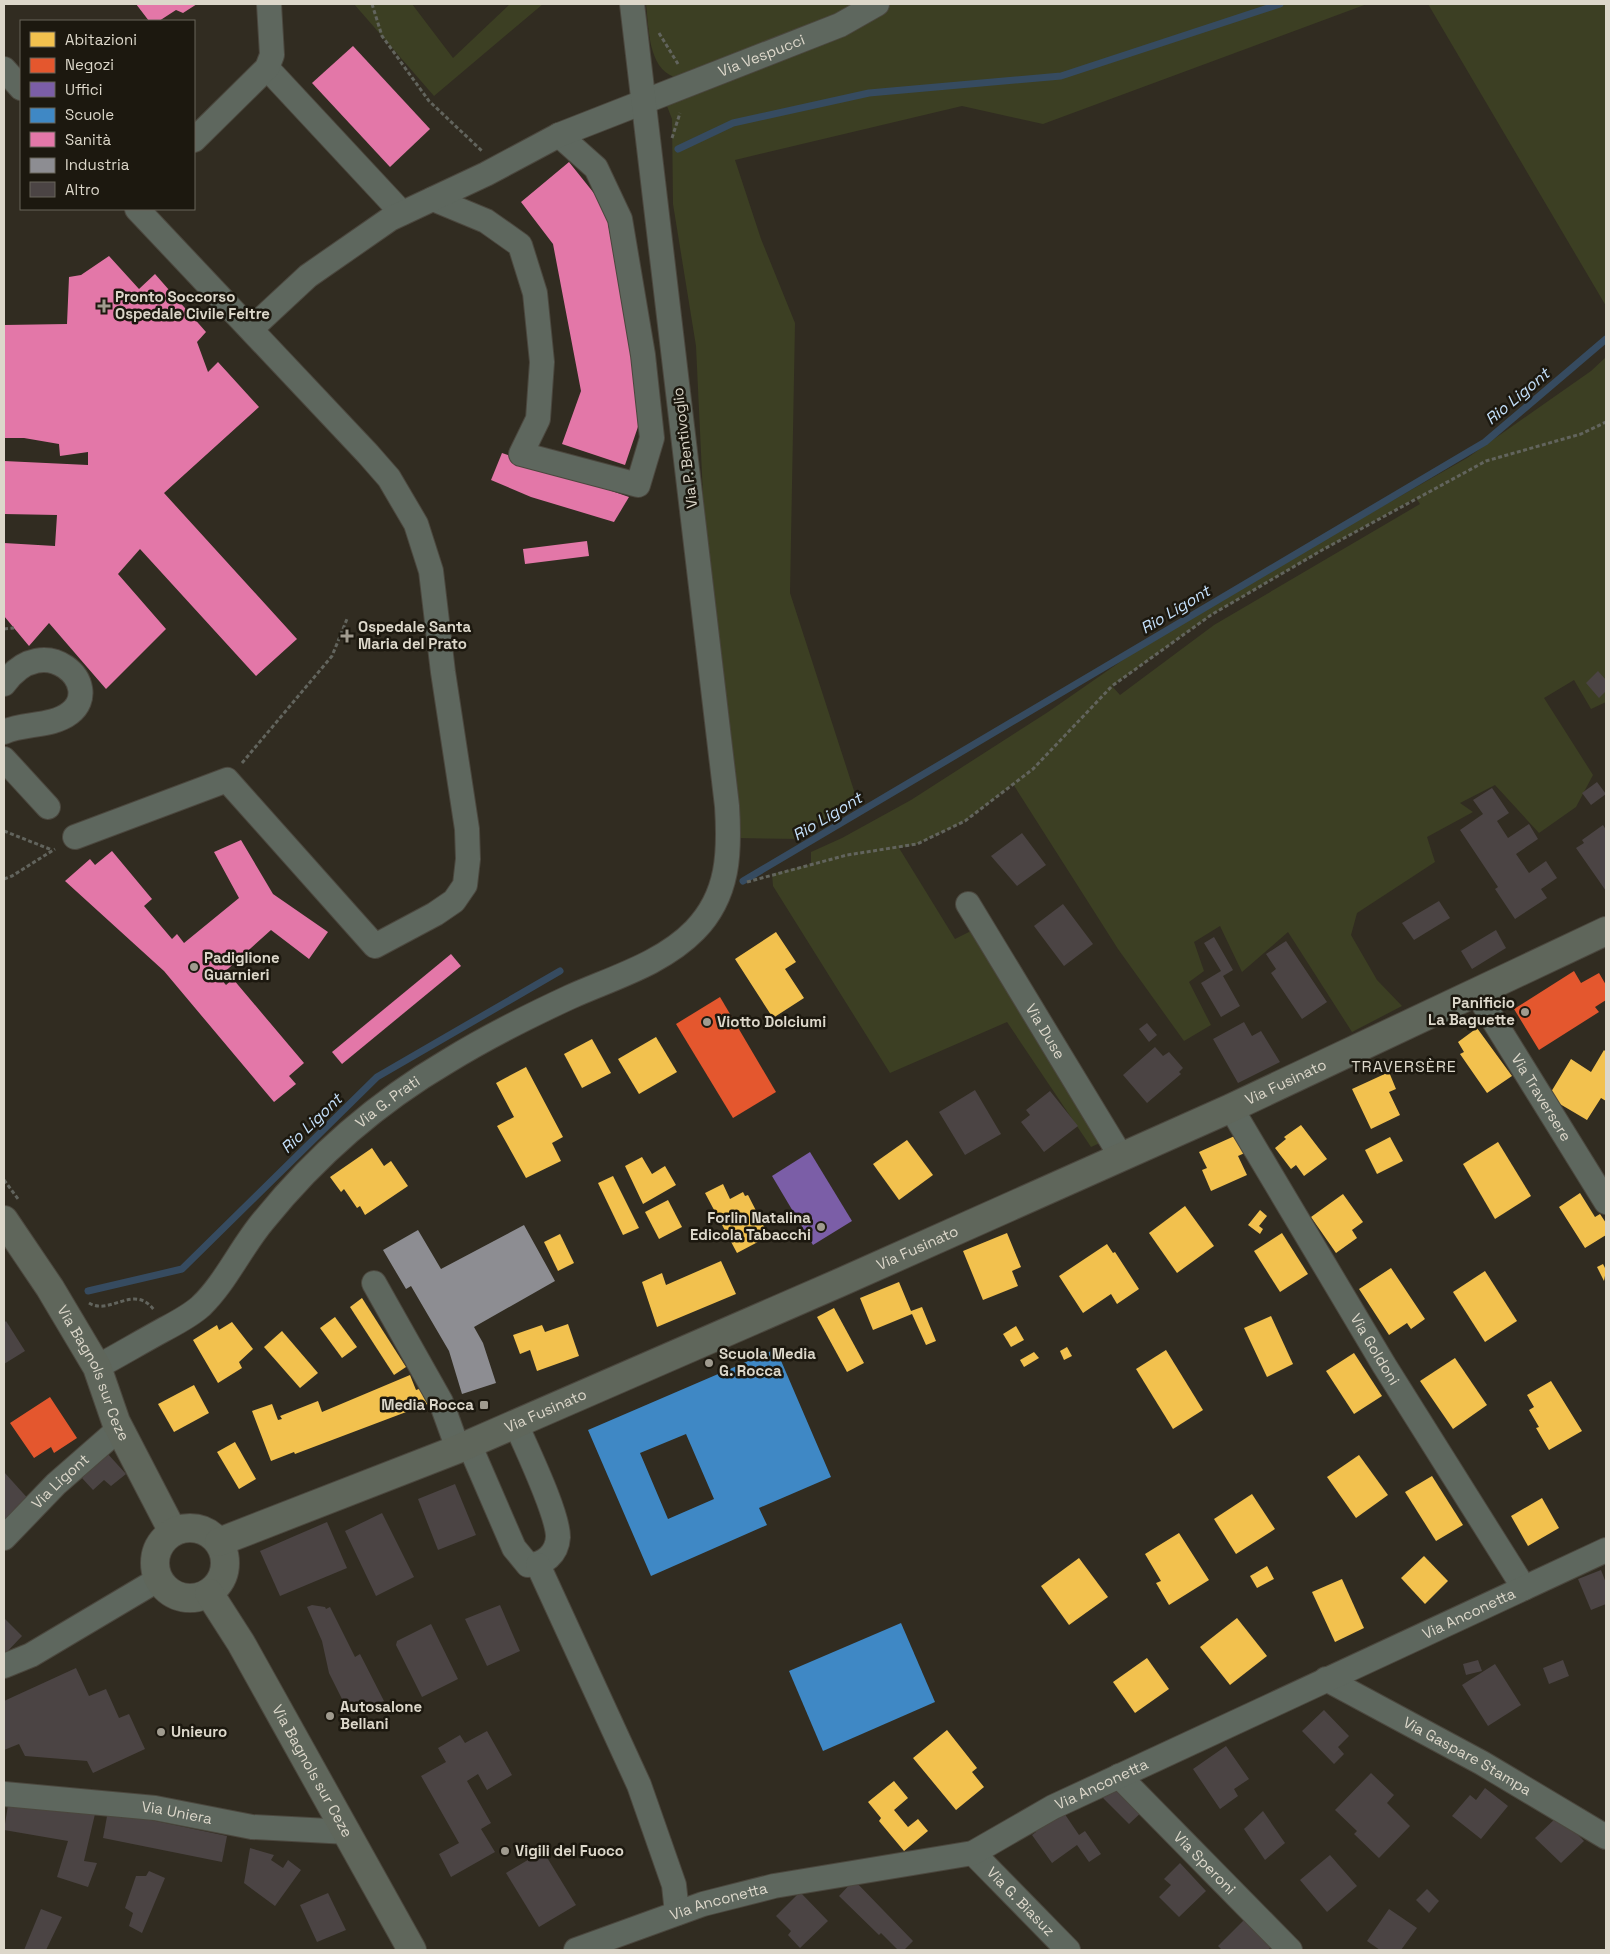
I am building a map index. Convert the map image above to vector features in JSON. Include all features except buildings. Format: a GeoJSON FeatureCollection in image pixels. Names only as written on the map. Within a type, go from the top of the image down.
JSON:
{"type":"FeatureCollection","features":[{"type":"Feature","properties":{"kind":"main road","name":"Via Fusinato"},"geometry":{"type":"LineString","coordinates":[[219,1542],[516,1424],[1122,1158],[1606,931]]}},
{"type":"Feature","properties":{"kind":"main road","name":"Via Bagnols sur Ceze"},"geometry":{"type":"LineString","coordinates":[[12,1212],[50,1288],[97,1367],[120,1428],[173,1532]]}},
{"type":"Feature","properties":{"kind":"main road"},"geometry":{"type":"LineString","coordinates":[[182,1528],[197,1528],[211,1535],[219,1542],[224,1552],[226,1564],[218,1586],[209,1594],[187,1598],[175,1595],[159,1579],[155,1569],[158,1548],[173,1532],[182,1528]]}},
{"type":"Feature","properties":{"kind":"main road","name":"Via Bagnols sur Ceze"},"geometry":{"type":"LineString","coordinates":[[209,1594],[242,1643],[412,1950]]}},
{"type":"Feature","properties":{"kind":"street"},"geometry":{"type":"LineString","coordinates":[[195,139],[267,68],[272,55],[269,4]]}},
{"type":"Feature","properties":{"kind":"street","name":"Via P. Bentivoglio"},"geometry":{"type":"LineString","coordinates":[[632,4],[727,806],[728,856],[720,892]]}},
{"type":"Feature","properties":{"kind":"street","name":"Via Vespucci"},"geometry":{"type":"LineString","coordinates":[[251,329],[308,276],[390,218],[498,167],[559,134],[840,25],[877,4]]}},
{"type":"Feature","properties":{"kind":"street"},"geometry":{"type":"LineString","coordinates":[[267,68],[402,213]]}},
{"type":"Feature","properties":{"kind":"street"},"geometry":{"type":"LineString","coordinates":[[4,69],[20,87]]}},
{"type":"Feature","properties":{"kind":"street"},"geometry":{"type":"LineString","coordinates":[[433,199],[486,221],[520,244],[535,292],[542,362],[538,419],[521,454],[638,485],[652,438],[644,355],[620,219],[596,168],[559,134]]}},
{"type":"Feature","properties":{"kind":"street"},"geometry":{"type":"LineString","coordinates":[[75,837],[227,780],[376,946],[435,914],[454,901],[465,885],[468,859],[467,829],[443,672],[431,571],[416,524],[389,478],[138,210]]}},
{"type":"Feature","properties":{"kind":"street"},"geometry":{"type":"LineString","coordinates":[[4,684],[13,673],[26,663],[44,660],[64,665],[71,671],[78,681],[80,692],[75,708],[62,718],[21,726],[4,732]]}},
{"type":"Feature","properties":{"kind":"street"},"geometry":{"type":"LineString","coordinates":[[4,759],[48,807]]}},
{"type":"Feature","properties":{"kind":"street","name":"Via G. Prati"},"geometry":{"type":"LineString","coordinates":[[97,1367],[200,1307],[218,1286],[244,1246],[286,1194],[331,1148],[380,1108],[421,1078],[479,1044],[528,1018],[648,963],[668,951],[696,929],[720,892]]}},
{"type":"Feature","properties":{"kind":"street","name":"Via Duse"},"geometry":{"type":"LineString","coordinates":[[968,904],[1122,1158]]}},
{"type":"Feature","properties":{"kind":"street","name":"Via Traversere"},"geometry":{"type":"LineString","coordinates":[[1476,992],[1606,1202]]}},
{"type":"Feature","properties":{"kind":"street","name":"Via Goldoni"},"geometry":{"type":"LineString","coordinates":[[1231,1108],[1384,1365],[1524,1588]]}},
{"type":"Feature","properties":{"kind":"street"},"geometry":{"type":"LineString","coordinates":[[374,1283],[442,1402],[514,1548],[528,1565],[538,1565],[554,1553],[558,1536],[550,1504],[516,1424]]}},
{"type":"Feature","properties":{"kind":"street","name":"Via Ligont"},"geometry":{"type":"LineString","coordinates":[[4,1538],[56,1484],[120,1428]]}},
{"type":"Feature","properties":{"kind":"street","name":"Via Anconetta"},"geometry":{"type":"LineString","coordinates":[[576,1950],[703,1904],[774,1886],[973,1853],[1053,1807],[1606,1550]]}},
{"type":"Feature","properties":{"kind":"street"},"geometry":{"type":"LineString","coordinates":[[538,1565],[639,1785],[674,1885],[677,1913]]}},
{"type":"Feature","properties":{"kind":"street"},"geometry":{"type":"LineString","coordinates":[[4,1666],[31,1655],[159,1579]]}},
{"type":"Feature","properties":{"kind":"street","name":"Via Gaspare Stampa"},"geometry":{"type":"LineString","coordinates":[[1326,1679],[1482,1763],[1606,1837]]}},
{"type":"Feature","properties":{"kind":"street","name":"Via Speroni"},"geometry":{"type":"LineString","coordinates":[[1119,1776],[1290,1950]]}},
{"type":"Feature","properties":{"kind":"street","name":"Via Uniera"},"geometry":{"type":"LineString","coordinates":[[4,1794],[155,1808],[252,1827],[348,1832]]}},
{"type":"Feature","properties":{"kind":"street","name":"Via G. Biasuz"},"geometry":{"type":"LineString","coordinates":[[973,1853],[1068,1950]]}},
{"type":"Feature","properties":{"kind":"path"},"geometry":{"type":"LineString","coordinates":[[372,4],[382,36],[429,101],[498,167]]}},
{"type":"Feature","properties":{"kind":"path"},"geometry":{"type":"LineString","coordinates":[[657,26],[674,56],[679,72]]}},
{"type":"Feature","properties":{"kind":"path"},"geometry":{"type":"LineString","coordinates":[[671,144],[682,109]]}},
{"type":"Feature","properties":{"kind":"path"},"geometry":{"type":"LineString","coordinates":[[743,878],[742,884],[847,855],[917,844],[965,821],[1033,769],[1112,686],[1211,615],[1324,548],[1486,461],[1581,434],[1606,422]]}},
{"type":"Feature","properties":{"kind":"path"},"geometry":{"type":"LineString","coordinates":[[227,780],[332,656],[347,620]]}},
{"type":"Feature","properties":{"kind":"path"},"geometry":{"type":"LineString","coordinates":[[4,629],[14,628]]}},
{"type":"Feature","properties":{"kind":"path"},"geometry":{"type":"LineString","coordinates":[[4,831],[53,850]]}},
{"type":"Feature","properties":{"kind":"path"},"geometry":{"type":"LineString","coordinates":[[4,879],[75,837]]}},
{"type":"Feature","properties":{"kind":"path"},"geometry":{"type":"LineString","coordinates":[[4,1180],[12,1212]]}},
{"type":"Feature","properties":{"kind":"path"},"geometry":{"type":"LineString","coordinates":[[83,1296],[89,1304],[98,1306],[138,1298],[149,1304],[157,1314]]}},
{"type":"Feature","properties":{"kind":"green space"},"geometry":{"type":"Polygon","coordinates":[[[354,4],[412,4],[453,58],[510,4],[543,4],[434,96],[354,4]]]}},
{"type":"Feature","properties":{"kind":"green space"},"geometry":{"type":"Polygon","coordinates":[[[646,4],[851,4],[854,9],[877,4],[1367,4],[1043,124],[962,106],[735,160],[761,239],[795,323],[790,593],[858,803],[805,829],[803,839],[737,838],[705,538],[696,346],[673,204],[672,119],[662,93],[674,77],[665,72],[659,65],[651,46],[646,4]]]}},
{"type":"Feature","properties":{"kind":"green space"},"geometry":{"type":"Polygon","coordinates":[[[1428,4],[1606,4],[1606,306],[1428,4]]]}},
{"type":"Feature","properties":{"kind":"green space"},"geometry":{"type":"Polygon","coordinates":[[[1606,357],[1606,702],[1591,709],[1574,680],[1544,698],[1593,775],[1576,807],[1539,833],[1495,785],[1460,803],[1473,812],[1427,837],[1435,862],[1357,913],[1351,935],[1377,980],[1402,1006],[1352,1032],[1288,932],[1242,972],[1220,926],[1194,942],[1204,971],[1189,982],[1211,1025],[1184,1041],[1118,949],[1013,784],[965,821],[917,844],[899,848],[955,939],[975,929],[1100,1143],[1091,1147],[1007,1022],[890,1073],[773,886],[772,874],[811,864],[811,852],[842,838],[911,800],[1048,712],[1169,628],[1467,458],[1591,371],[1606,357]],[[1416,498],[1211,615],[1112,686],[1120,695],[1214,625],[1420,504],[1416,498]]]}},
{"type":"Feature","properties":{"kind":"waterway"},"geometry":{"type":"LineString","coordinates":[[678,149],[733,123],[869,93],[1061,76],[1280,4]]}},
{"type":"Feature","properties":{"kind":"waterway","name":"Rio Ligont"},"geometry":{"type":"LineString","coordinates":[[743,881],[1485,442],[1606,339]]}},
{"type":"Feature","properties":{"kind":"waterway","name":"Rio Ligont"},"geometry":{"type":"LineString","coordinates":[[88,1291],[182,1269],[377,1077],[560,971]]}},
{"type":"Feature","properties":{"kind":"place","name":"Pronto Soccorso Ospedale Civile Feltre"},"geometry":{"type":"Point","coordinates":[104,306]}},
{"type":"Feature","properties":{"kind":"place","name":"Ospedale Santa Maria del Prato"},"geometry":{"type":"Point","coordinates":[347,636]}},
{"type":"Feature","properties":{"kind":"place","name":"Padiglione Guarnieri"},"geometry":{"type":"Point","coordinates":[194,967]}},
{"type":"Feature","properties":{"kind":"place","name":"Panificio La Baguette"},"geometry":{"type":"Point","coordinates":[1525,1012]}},
{"type":"Feature","properties":{"kind":"place","name":"Viotto Dolciumi"},"geometry":{"type":"Point","coordinates":[707,1022]}},
{"type":"Feature","properties":{"kind":"place","name":"Forlin Natalina Edicola Tabacchi"},"geometry":{"type":"Point","coordinates":[821,1227]}},
{"type":"Feature","properties":{"kind":"place","name":"Scuola Media G. Rocca"},"geometry":{"type":"Point","coordinates":[709,1363]}},
{"type":"Feature","properties":{"kind":"place","name":"Media Rocca"},"geometry":{"type":"Point","coordinates":[484,1405]}},
{"type":"Feature","properties":{"kind":"place","name":"Autosalone Bellani"},"geometry":{"type":"Point","coordinates":[330,1716]}},
{"type":"Feature","properties":{"kind":"place","name":"Unieuro"},"geometry":{"type":"Point","coordinates":[161,1732]}},
{"type":"Feature","properties":{"kind":"place","name":"Vigili del Fuoco"},"geometry":{"type":"Point","coordinates":[505,1851]}},
{"type":"Feature","properties":{"kind":"district","name":"TRAVERSÈRE"},"geometry":{"type":"Point","coordinates":[1404,1066]}}]}
